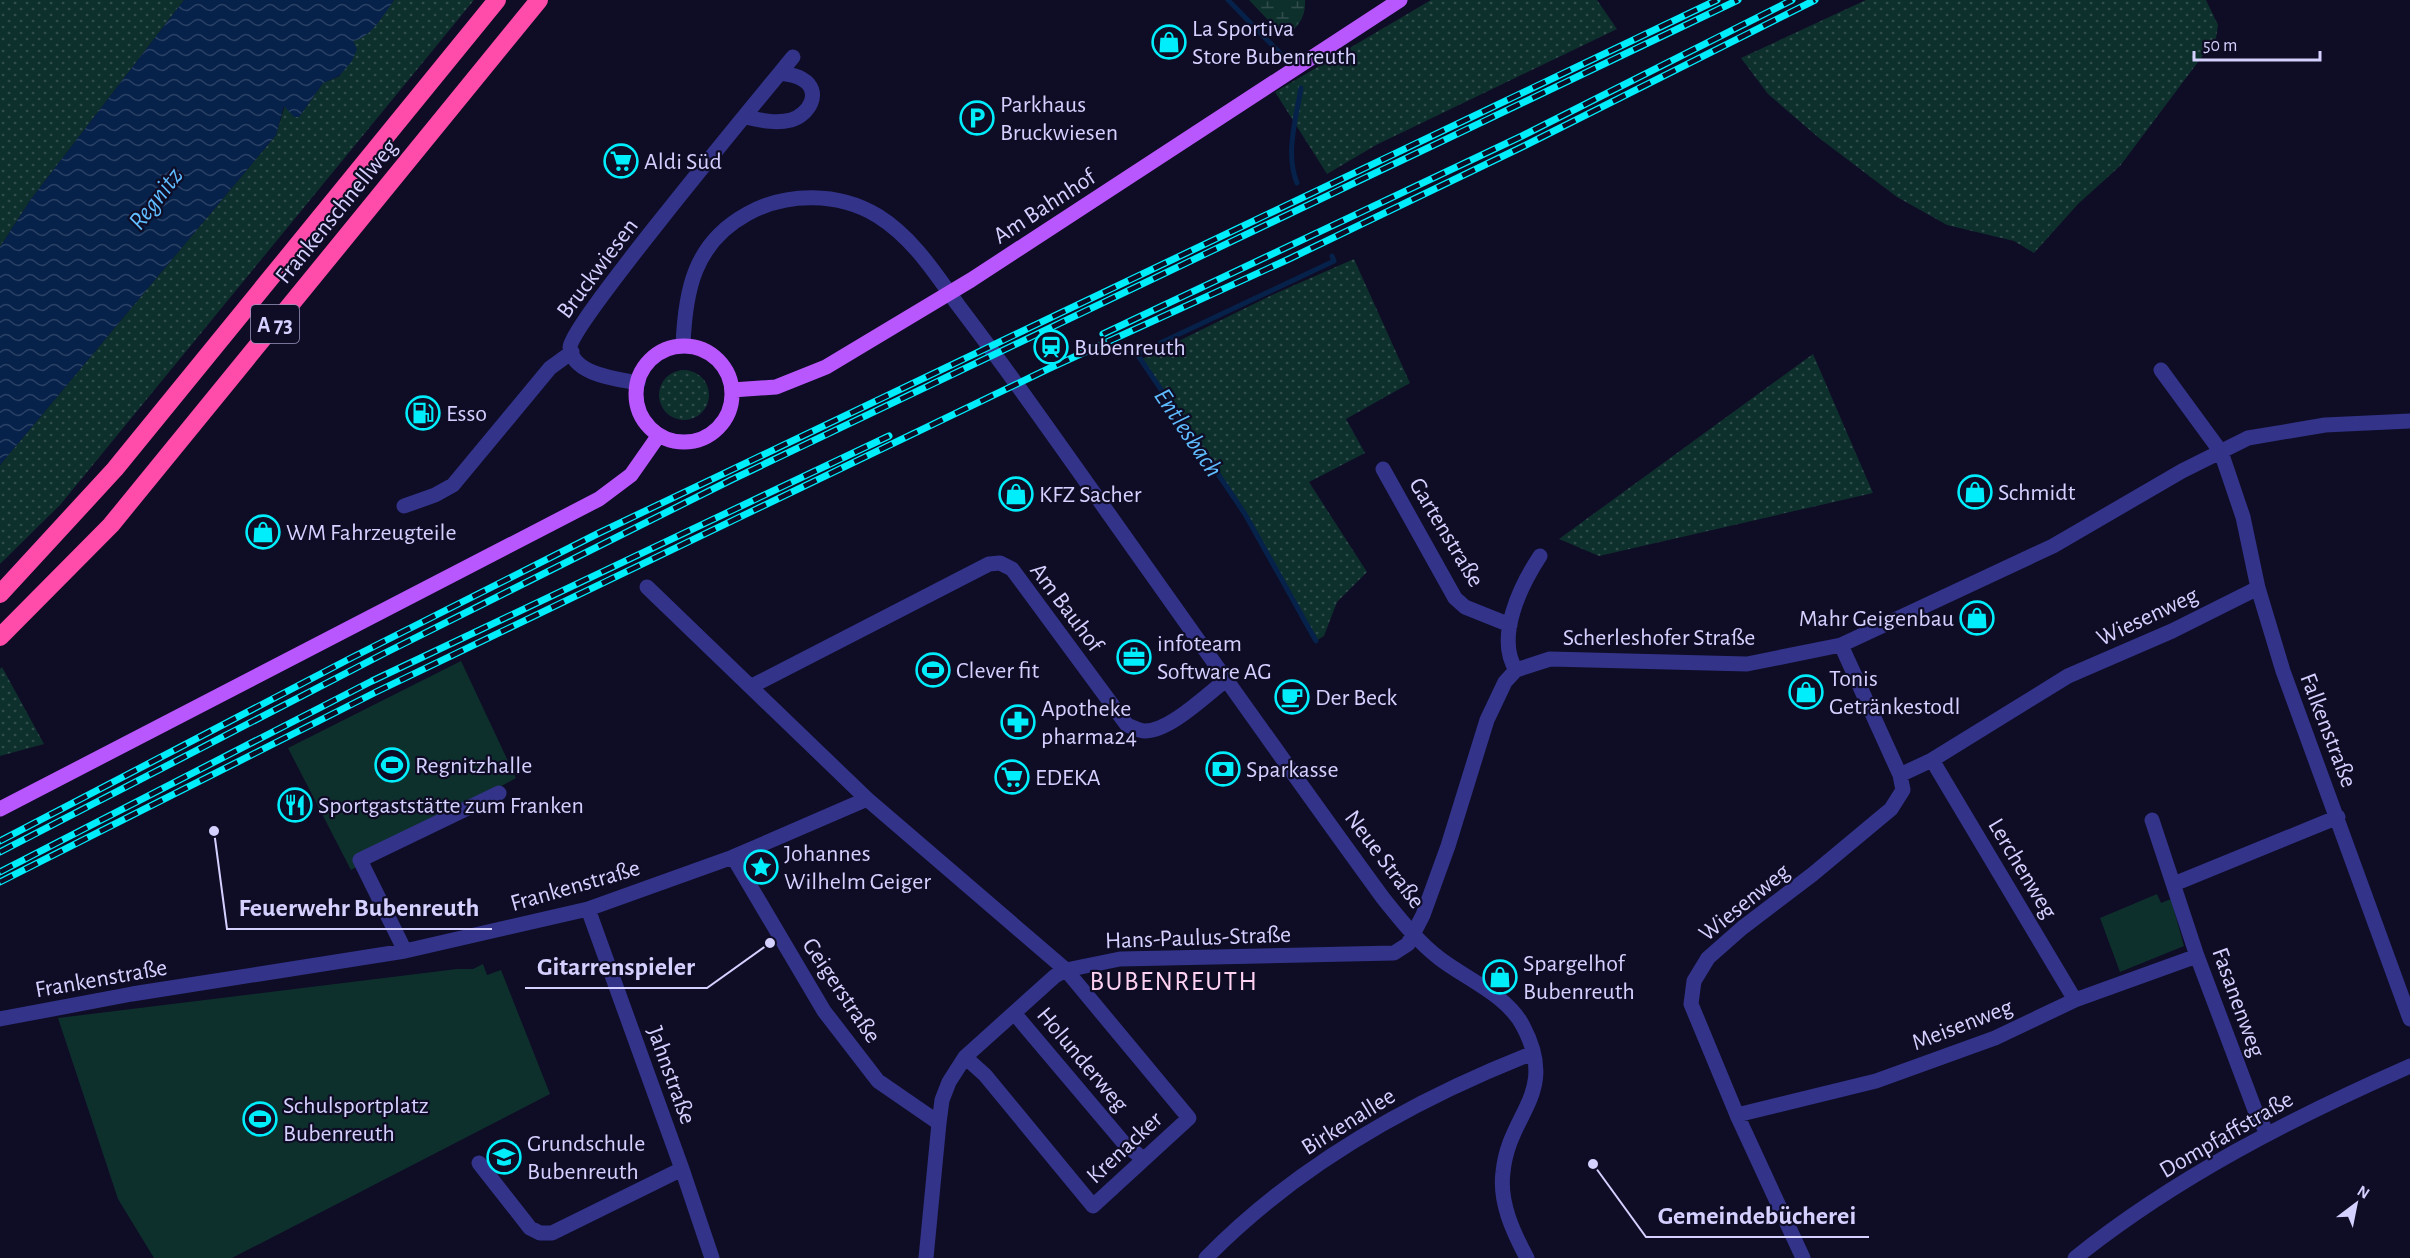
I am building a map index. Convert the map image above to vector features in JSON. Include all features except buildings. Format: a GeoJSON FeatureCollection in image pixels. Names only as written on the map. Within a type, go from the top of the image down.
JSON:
{"type":"FeatureCollection","features":[{"type":"Feature","properties":{"kind":"highway","name":"Frankenschnellweg"},"geometry":{"type":"LineString","coordinates":[[0,594],[116,469],[498,0]]}},
{"type":"Feature","properties":{"kind":"highway","name":"Frankenschnellweg"},"geometry":{"type":"LineString","coordinates":[[0,637],[111,525],[539,0]]}},
{"type":"Feature","properties":{"kind":"main road","name":"Am Bahnhof"},"geometry":{"type":"LineString","coordinates":[[732,390],[776,387],[826,367],[971,280],[1400,0]]}},
{"type":"Feature","properties":{"kind":"main road"},"geometry":{"type":"LineString","coordinates":[[683,346],[711,354],[729,376],[732,390],[731,406],[724,421],[713,433],[698,441],[682,443],[659,435],[642,418],[636,402],[642,370],[653,357],[667,349],[683,346]]}},
{"type":"Feature","properties":{"kind":"main road"},"geometry":{"type":"LineString","coordinates":[[0,809],[599,499],[631,475],[659,435]]}},
{"type":"Feature","properties":{"kind":"street","name":"Bruckwiesen"},"geometry":{"type":"LineString","coordinates":[[404,506],[435,495],[453,485],[545,373],[572,352],[570,347],[575,332],[793,57]]}},
{"type":"Feature","properties":{"kind":"street"},"geometry":{"type":"LineString","coordinates":[[745,117],[771,122],[790,120],[801,116],[810,107],[813,98],[811,88],[804,79],[780,73]]}},
{"type":"Feature","properties":{"kind":"street","name":"Neue Straße"},"geometry":{"type":"LineString","coordinates":[[683,346],[684,305],[690,280],[705,252],[725,229],[759,207],[784,200],[823,198],[857,206],[878,216],[917,249],[1380,893],[1414,935],[1437,956],[1507,1006],[1521,1023],[1533,1053],[1537,1075],[1535,1089],[1508,1149],[1503,1170],[1502,1190],[1510,1220],[1527,1258]]}},
{"type":"Feature","properties":{"kind":"street"},"geometry":{"type":"LineString","coordinates":[[572,352],[584,368],[609,378],[638,383]]}},
{"type":"Feature","properties":{"kind":"street"},"geometry":{"type":"LineString","coordinates":[[2161,370],[2221,452]]}},
{"type":"Feature","properties":{"kind":"street","name":"Scherleshofer Straße"},"geometry":{"type":"LineString","coordinates":[[1516,670],[1534,663],[1557,659],[1747,664],[1841,645],[2054,546],[2182,471],[2248,438],[2278,431],[2325,425],[2410,422]]}},
{"type":"Feature","properties":{"kind":"street","name":"Falkenstraße"},"geometry":{"type":"LineString","coordinates":[[2221,452],[2243,517],[2258,588],[2283,671],[2410,1019]]}},
{"type":"Feature","properties":{"kind":"street","name":"Gartenstraße"},"geometry":{"type":"LineString","coordinates":[[1383,469],[1455,598],[1465,607],[1510,625]]}},
{"type":"Feature","properties":{"kind":"street","name":"Gartenstraße"},"geometry":{"type":"LineString","coordinates":[[1516,670],[1509,660],[1510,625],[1526,577],[1540,556]]}},
{"type":"Feature","properties":{"kind":"street","name":"Am Bauhof"},"geometry":{"type":"LineString","coordinates":[[752,686],[989,564],[1000,563],[1011,569],[1127,724],[1142,732],[1155,730],[1173,720],[1226,680]]}},
{"type":"Feature","properties":{"kind":"street"},"geometry":{"type":"LineString","coordinates":[[647,587],[867,799],[1066,970]]}},
{"type":"Feature","properties":{"kind":"street","name":"Wiesenweg"},"geometry":{"type":"LineString","coordinates":[[1803,1258],[1737,1115],[1691,1004],[1694,981],[1708,958],[1891,809],[1903,790],[1900,775],[1932,760],[2068,676],[2172,631],[2258,588]]}},
{"type":"Feature","properties":{"kind":"street"},"geometry":{"type":"LineString","coordinates":[[1841,645],[1900,775]]}},
{"type":"Feature","properties":{"kind":"street"},"geometry":{"type":"LineString","coordinates":[[1414,935],[1448,846],[1487,720],[1505,682],[1516,670]]}},
{"type":"Feature","properties":{"kind":"street","name":"Lerchenweg"},"geometry":{"type":"LineString","coordinates":[[1932,760],[2075,1000]]}},
{"type":"Feature","properties":{"kind":"street"},"geometry":{"type":"LineString","coordinates":[[405,951],[360,860],[499,793]]}},
{"type":"Feature","properties":{"kind":"street","name":"Frankenstraße"},"geometry":{"type":"LineString","coordinates":[[0,1019],[132,994],[405,951],[588,909],[733,857],[867,799]]}},
{"type":"Feature","properties":{"kind":"street"},"geometry":{"type":"LineString","coordinates":[[2174,884],[2338,817]]}},
{"type":"Feature","properties":{"kind":"street","name":"Fasanenweg"},"geometry":{"type":"LineString","coordinates":[[2152,820],[2197,956],[2255,1110],[2267,1133]]}},
{"type":"Feature","properties":{"kind":"street","name":"Geigerstraße"},"geometry":{"type":"LineString","coordinates":[[733,857],[824,1011],[878,1081],[939,1123]]}},
{"type":"Feature","properties":{"kind":"street","name":"Jahnstraße"},"geometry":{"type":"LineString","coordinates":[[588,909],[712,1258]]}},
{"type":"Feature","properties":{"kind":"street","name":"Hans-Paulus-Straße"},"geometry":{"type":"LineString","coordinates":[[926,1258],[942,1100],[949,1082],[965,1057],[1055,976],[1066,970],[1120,959],[1394,953],[1408,944],[1414,935]]}},
{"type":"Feature","properties":{"kind":"street","name":"Meisenweg"},"geometry":{"type":"LineString","coordinates":[[1737,1115],[1876,1081],[1995,1038],[2075,1000],[2197,956]]}},
{"type":"Feature","properties":{"kind":"street","name":"Krenacker"},"geometry":{"type":"LineString","coordinates":[[965,1057],[985,1075],[1093,1206],[1189,1118],[1066,970]]}},
{"type":"Feature","properties":{"kind":"street","name":"Holunderweg"},"geometry":{"type":"LineString","coordinates":[[1014,1013],[1123,1142],[1143,1159]]}},
{"type":"Feature","properties":{"kind":"street","name":"Birkenallee"},"geometry":{"type":"LineString","coordinates":[[1206,1258],[1274,1194],[1329,1158],[1414,1106],[1533,1053]]}},
{"type":"Feature","properties":{"kind":"street","name":"Dompfaffstraße"},"geometry":{"type":"LineString","coordinates":[[2075,1258],[2169,1191],[2267,1133],[2410,1066]]}},
{"type":"Feature","properties":{"kind":"street"},"geometry":{"type":"LineString","coordinates":[[479,1163],[530,1228],[540,1233],[552,1233],[682,1169]]}},
{"type":"Feature","properties":{"kind":"green space"},"geometry":{"type":"Polygon","coordinates":[[[0,0],[184,0],[31,199],[0,247],[0,0]]]}},
{"type":"Feature","properties":{"kind":"green space"},"geometry":{"type":"Polygon","coordinates":[[[394,0],[474,0],[60,505],[0,564],[0,465],[276,135],[285,105],[299,117],[323,83],[340,76],[353,41],[374,27],[394,0]]]}},
{"type":"Feature","properties":{"kind":"green space"},"geometry":{"type":"Polygon","coordinates":[[[1249,0],[1305,0],[1304,12],[1297,26],[1284,37],[1249,0]]]}},
{"type":"Feature","properties":{"kind":"green space"},"geometry":{"type":"Polygon","coordinates":[[[1431,0],[1597,0],[1617,29],[1376,145],[1327,174],[1275,92],[1431,0]]]}},
{"type":"Feature","properties":{"kind":"green space"},"geometry":{"type":"Polygon","coordinates":[[[1866,0],[2206,0],[2218,25],[2216,38],[2120,166],[2078,204],[2034,253],[2014,241],[1947,225],[1897,197],[1819,138],[1768,94],[1741,58],[1866,0]]]}},
{"type":"Feature","properties":{"kind":"green space"},"geometry":{"type":"Polygon","coordinates":[[[1354,259],[1410,383],[1346,419],[1365,453],[1309,482],[1367,572],[1337,602],[1324,636],[1316,641],[1245,514],[1140,360],[1272,295],[1354,259]]]}},
{"type":"Feature","properties":{"kind":"green space"},"geometry":{"type":"Polygon","coordinates":[[[1813,354],[1873,493],[1599,556],[1559,539],[1813,354]]]}},
{"type":"Feature","properties":{"kind":"green space"},"geometry":{"type":"Polygon","coordinates":[[[689,370],[702,377],[708,385],[708,405],[702,413],[694,419],[679,420],[666,413],[660,405],[659,390],[666,377],[674,371],[689,370]]]}},
{"type":"Feature","properties":{"kind":"green space"},"geometry":{"type":"Polygon","coordinates":[[[461,661],[516,778],[351,870],[288,748],[461,661]]]}},
{"type":"Feature","properties":{"kind":"green space"},"geometry":{"type":"Polygon","coordinates":[[[2,667],[44,744],[0,756],[0,669],[2,667]]]}},
{"type":"Feature","properties":{"kind":"green space"},"geometry":{"type":"Polygon","coordinates":[[[2157,894],[2161,903],[2171,899],[2184,946],[2120,972],[2100,918],[2157,894]]]}},
{"type":"Feature","properties":{"kind":"green space"},"geometry":{"type":"Polygon","coordinates":[[[483,964],[487,975],[501,970],[550,1094],[232,1258],[154,1258],[118,1199],[58,1018],[457,969],[473,969],[483,964]]]}},
{"type":"Feature","properties":{"kind":"water","name":"Regnitz"},"geometry":{"type":"Polygon","coordinates":[[[184,0],[394,0],[366,35],[353,41],[357,49],[352,61],[339,76],[323,83],[299,117],[294,117],[284,106],[276,135],[0,465],[0,247],[31,199],[184,0]]]}},
{"type":"Feature","properties":{"kind":"waterway","name":"Entlesbach"},"geometry":{"type":"LineString","coordinates":[[1228,0],[1280,53]]}},
{"type":"Feature","properties":{"kind":"waterway","name":"Entlesbach"},"geometry":{"type":"LineString","coordinates":[[1297,183],[1292,148],[1301,88]]}},
{"type":"Feature","properties":{"kind":"waterway","name":"Entlesbach"},"geometry":{"type":"LineString","coordinates":[[1316,641],[1245,514],[1137,354],[1334,261],[1332,256]]}},
{"type":"Feature","properties":{"kind":"railway"},"geometry":{"type":"LineString","coordinates":[[0,841],[351,658],[599,533],[1717,0]]}},
{"type":"Feature","properties":{"kind":"railway"},"geometry":{"type":"LineString","coordinates":[[0,852],[383,654],[731,480],[1738,0]]}},
{"type":"Feature","properties":{"kind":"railway"},"geometry":{"type":"LineString","coordinates":[[1103,334],[1522,136],[1792,0]]}},
{"type":"Feature","properties":{"kind":"railway"},"geometry":{"type":"LineString","coordinates":[[0,882],[378,691],[1050,368],[1289,259],[1524,146],[1815,0]]}},
{"type":"Feature","properties":{"kind":"railway"},"geometry":{"type":"LineString","coordinates":[[0,872],[372,681],[889,436]]}},
{"type":"Feature","properties":{"kind":"place","name":"La Sportiva Store Bubenreuth"},"geometry":{"type":"Point","coordinates":[1169,42]}},
{"type":"Feature","properties":{"kind":"place","name":"Parkhaus Bruckwiesen"},"geometry":{"type":"Point","coordinates":[977,118]}},
{"type":"Feature","properties":{"kind":"place","name":"Aldi Süd"},"geometry":{"type":"Point","coordinates":[621,161]}},
{"type":"Feature","properties":{"kind":"place","name":"Bubenreuth"},"geometry":{"type":"Point","coordinates":[1051,347]}},
{"type":"Feature","properties":{"kind":"place","name":"Esso"},"geometry":{"type":"Point","coordinates":[423,413]}},
{"type":"Feature","properties":{"kind":"place","name":"Schmidt"},"geometry":{"type":"Point","coordinates":[1975,492]}},
{"type":"Feature","properties":{"kind":"place","name":"KFZ Sacher"},"geometry":{"type":"Point","coordinates":[1016,494]}},
{"type":"Feature","properties":{"kind":"place","name":"WM Fahrzeugteile"},"geometry":{"type":"Point","coordinates":[263,532]}},
{"type":"Feature","properties":{"kind":"place","name":"Mahr Geigenbau"},"geometry":{"type":"Point","coordinates":[1977,618]}},
{"type":"Feature","properties":{"kind":"place","name":"infoteam Software AG"},"geometry":{"type":"Point","coordinates":[1134,657]}},
{"type":"Feature","properties":{"kind":"place","name":"Clever fit"},"geometry":{"type":"Point","coordinates":[933,670]}},
{"type":"Feature","properties":{"kind":"place","name":"Tonis Getränkestodl"},"geometry":{"type":"Point","coordinates":[1806,692]}},
{"type":"Feature","properties":{"kind":"place","name":"Der Beck"},"geometry":{"type":"Point","coordinates":[1292,697]}},
{"type":"Feature","properties":{"kind":"place","name":"Apotheke pharma24"},"geometry":{"type":"Point","coordinates":[1018,722]}},
{"type":"Feature","properties":{"kind":"place","name":"Regnitzhalle"},"geometry":{"type":"Point","coordinates":[392,765]}},
{"type":"Feature","properties":{"kind":"place","name":"Sparkasse"},"geometry":{"type":"Point","coordinates":[1223,769]}},
{"type":"Feature","properties":{"kind":"place","name":"EDEKA"},"geometry":{"type":"Point","coordinates":[1012,777]}},
{"type":"Feature","properties":{"kind":"place","name":"Sportgaststätte zum Franken"},"geometry":{"type":"Point","coordinates":[295,805]}},
{"type":"Feature","properties":{"kind":"place","name":"Feuerwehr Bubenreuth"},"geometry":{"type":"Point","coordinates":[214,831]}},
{"type":"Feature","properties":{"kind":"place","name":"Johannes Wilhelm Geiger"},"geometry":{"type":"Point","coordinates":[761,867]}},
{"type":"Feature","properties":{"kind":"place","name":"Gitarrenspieler"},"geometry":{"type":"Point","coordinates":[770,943]}},
{"type":"Feature","properties":{"kind":"place","name":"Spargelhof Bubenreuth"},"geometry":{"type":"Point","coordinates":[1500,977]}},
{"type":"Feature","properties":{"kind":"place","name":"Schulsportplatz Bubenreuth"},"geometry":{"type":"Point","coordinates":[260,1119]}},
{"type":"Feature","properties":{"kind":"place","name":"Grundschule Bubenreuth"},"geometry":{"type":"Point","coordinates":[504,1157]}},
{"type":"Feature","properties":{"kind":"place","name":"Gemeindebücherei"},"geometry":{"type":"Point","coordinates":[1593,1164]}},
{"type":"Feature","properties":{"kind":"district","name":"BUBENREUTH"},"geometry":{"type":"Point","coordinates":[1174,981]}}]}
